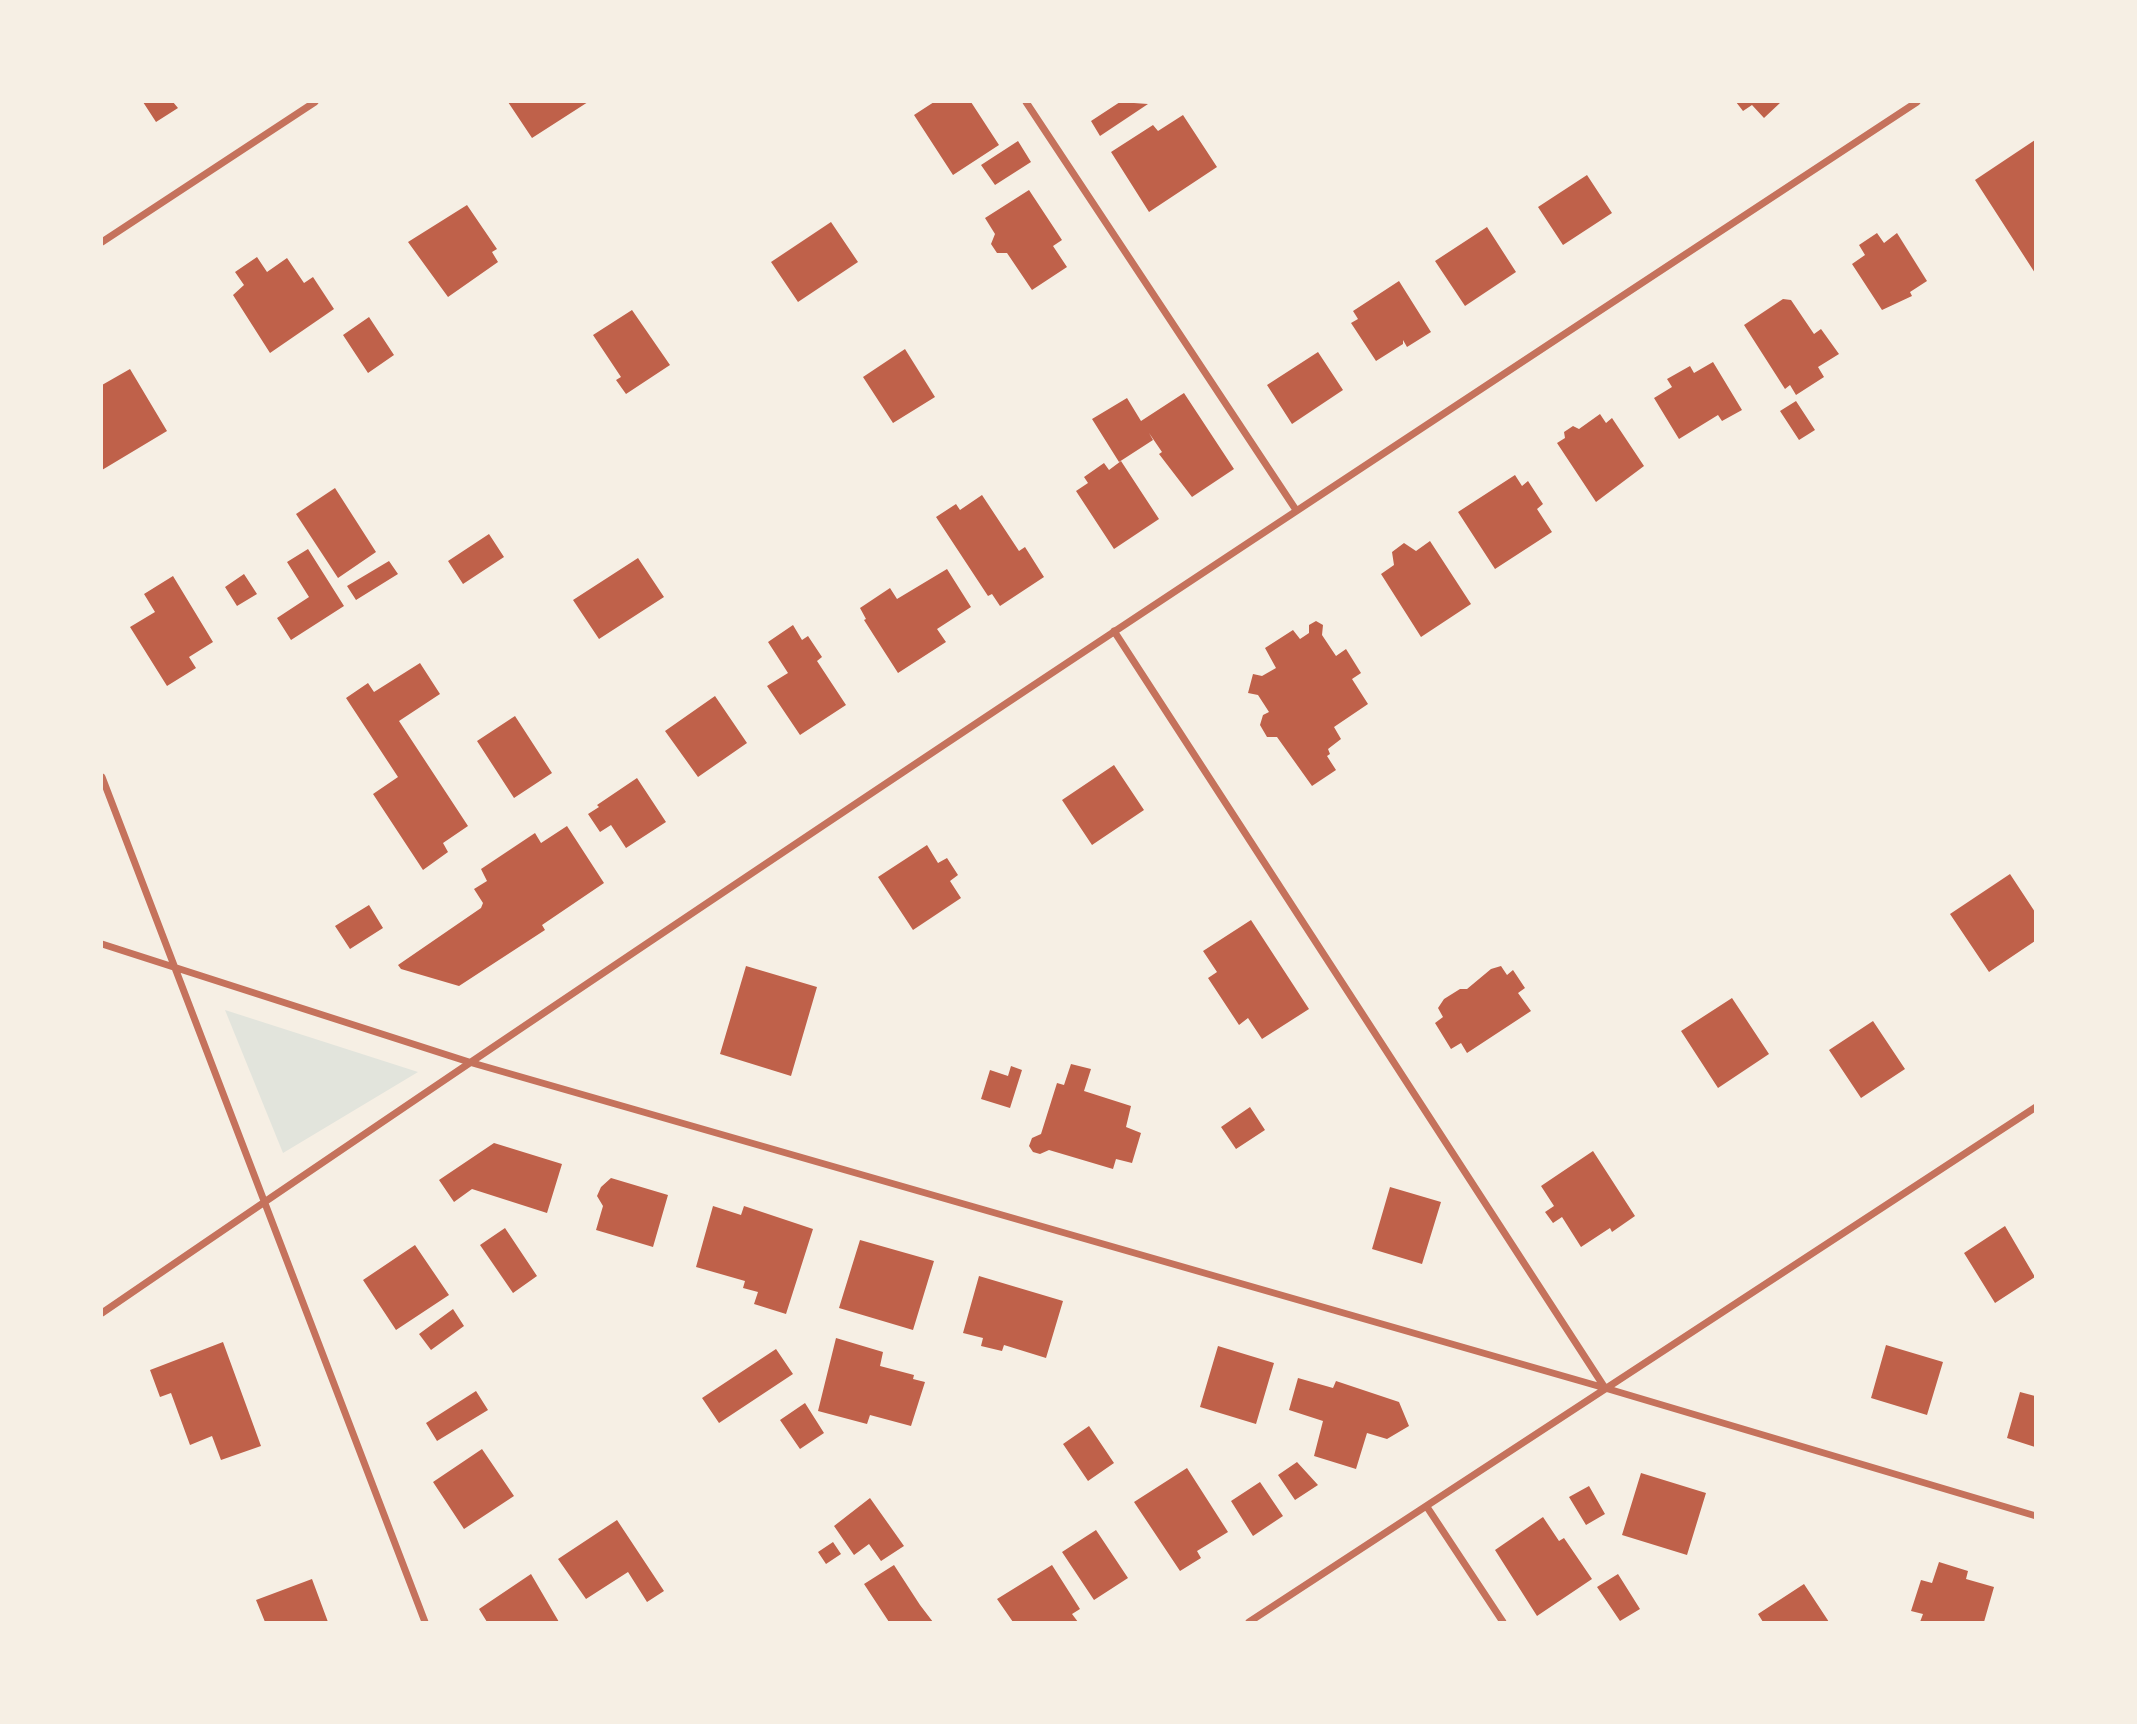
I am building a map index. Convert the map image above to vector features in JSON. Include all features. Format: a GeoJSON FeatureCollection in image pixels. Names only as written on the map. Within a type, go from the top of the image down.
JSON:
{"type":"FeatureCollection","features":[{"type":"Feature","properties":{"kind":"street"},"geometry":{"type":"LineString","coordinates":[[102,242],[315,102]]}},
{"type":"Feature","properties":{"kind":"street"},"geometry":{"type":"LineString","coordinates":[[1026,102],[1296,510]]}},
{"type":"Feature","properties":{"kind":"street"},"geometry":{"type":"LineString","coordinates":[[102,1313],[469,1062],[1114,631],[1917,102]]}},
{"type":"Feature","properties":{"kind":"street"},"geometry":{"type":"LineString","coordinates":[[1114,631],[1605,1388]]}},
{"type":"Feature","properties":{"kind":"street"},"geometry":{"type":"LineString","coordinates":[[102,777],[425,1622]]}},
{"type":"Feature","properties":{"kind":"street"},"geometry":{"type":"LineString","coordinates":[[102,944],[469,1062],[1605,1388],[2035,1516]]}},
{"type":"Feature","properties":{"kind":"street"},"geometry":{"type":"LineString","coordinates":[[1249,1622],[2035,1107]]}},
{"type":"Feature","properties":{"kind":"street"},"geometry":{"type":"LineString","coordinates":[[1427,1507],[1503,1622]]}},
{"type":"Feature","properties":{"kind":"shaded area"},"geometry":{"type":"Polygon","coordinates":[[[225,1010],[418,1072],[283,1153],[225,1010]]]}},
{"type":"Feature","properties":{"kind":"building"},"geometry":{"type":"Polygon","coordinates":[[[143,102],[173,102],[178,108],[156,122],[143,102]]]}},
{"type":"Feature","properties":{"kind":"building"},"geometry":{"type":"Polygon","coordinates":[[[508,102],[588,102],[532,138],[508,102]]]}},
{"type":"Feature","properties":{"kind":"building"},"geometry":{"type":"Polygon","coordinates":[[[934,102],[971,102],[999,145],[953,175],[914,115],[934,102]]]}},
{"type":"Feature","properties":{"kind":"building"},"geometry":{"type":"Polygon","coordinates":[[[1120,102],[1148,104],[1100,136],[1091,121],[1120,102]]]}},
{"type":"Feature","properties":{"kind":"building"},"geometry":{"type":"Polygon","coordinates":[[[1736,102],[1781,102],[1764,118],[1752,105],[1743,111],[1736,102]]]}},
{"type":"Feature","properties":{"kind":"building"},"geometry":{"type":"Polygon","coordinates":[[[1183,115],[1217,167],[1149,212],[1111,152],[1153,125],[1158,131],[1183,115]]]}},
{"type":"Feature","properties":{"kind":"building"},"geometry":{"type":"Polygon","coordinates":[[[2035,140],[2035,273],[1975,180],[2035,140]]]}},
{"type":"Feature","properties":{"kind":"building"},"geometry":{"type":"Polygon","coordinates":[[[1018,141],[1031,162],[995,185],[981,165],[1018,141]]]}},
{"type":"Feature","properties":{"kind":"building"},"geometry":{"type":"Polygon","coordinates":[[[1587,175],[1612,213],[1563,245],[1538,207],[1587,175]]]}},
{"type":"Feature","properties":{"kind":"building"},"geometry":{"type":"Polygon","coordinates":[[[1029,190],[1062,240],[1053,246],[1067,267],[1032,290],[1007,253],[997,253],[991,244],[995,234],[985,218],[1029,190]]]}},
{"type":"Feature","properties":{"kind":"building"},"geometry":{"type":"Polygon","coordinates":[[[467,205],[497,249],[492,252],[498,262],[448,297],[408,242],[467,205]]]}},
{"type":"Feature","properties":{"kind":"building"},"geometry":{"type":"Polygon","coordinates":[[[831,222],[858,262],[798,302],[771,262],[831,222]]]}},
{"type":"Feature","properties":{"kind":"building"},"geometry":{"type":"Polygon","coordinates":[[[1487,227],[1516,272],[1465,306],[1435,261],[1487,227]]]}},
{"type":"Feature","properties":{"kind":"building"},"geometry":{"type":"Polygon","coordinates":[[[1877,233],[1884,243],[1897,233],[1927,281],[1910,292],[1912,296],[1882,310],[1852,264],[1865,255],[1859,245],[1877,233]]]}},
{"type":"Feature","properties":{"kind":"building"},"geometry":{"type":"Polygon","coordinates":[[[257,257],[267,272],[287,258],[304,283],[313,277],[334,309],[270,353],[233,295],[244,285],[235,272],[257,257]]]}},
{"type":"Feature","properties":{"kind":"building"},"geometry":{"type":"Polygon","coordinates":[[[1399,281],[1431,332],[1407,347],[1403,340],[1403,344],[1376,361],[1351,323],[1358,319],[1353,311],[1399,281]]]}},
{"type":"Feature","properties":{"kind":"building"},"geometry":{"type":"Polygon","coordinates":[[[1783,299],[1791,300],[1814,334],[1821,329],[1839,354],[1818,367],[1824,377],[1796,395],[1790,385],[1785,389],[1744,325],[1783,299]]]}},
{"type":"Feature","properties":{"kind":"building"},"geometry":{"type":"Polygon","coordinates":[[[632,310],[670,365],[626,394],[616,380],[621,377],[593,335],[632,310]]]}},
{"type":"Feature","properties":{"kind":"building"},"geometry":{"type":"Polygon","coordinates":[[[369,317],[394,355],[368,373],[343,335],[369,317]]]}},
{"type":"Feature","properties":{"kind":"building"},"geometry":{"type":"Polygon","coordinates":[[[905,349],[935,397],[893,423],[863,377],[905,349]]]}},
{"type":"Feature","properties":{"kind":"building"},"geometry":{"type":"Polygon","coordinates":[[[1318,352],[1343,390],[1292,424],[1267,385],[1318,352]]]}},
{"type":"Feature","properties":{"kind":"building"},"geometry":{"type":"Polygon","coordinates":[[[1713,362],[1742,410],[1722,421],[1718,415],[1679,439],[1654,398],[1672,387],[1667,379],[1690,366],[1694,373],[1713,362]]]}},
{"type":"Feature","properties":{"kind":"building"},"geometry":{"type":"Polygon","coordinates":[[[130,369],[167,431],[102,470],[102,385],[130,369]]]}},
{"type":"Feature","properties":{"kind":"building"},"geometry":{"type":"Polygon","coordinates":[[[1184,393],[1234,469],[1192,497],[1159,454],[1162,452],[1149,433],[1153,440],[1119,462],[1092,419],[1127,398],[1141,421],[1184,393]]]}},
{"type":"Feature","properties":{"kind":"building"},"geometry":{"type":"Polygon","coordinates":[[[1796,401],[1815,430],[1799,440],[1780,411],[1796,401]]]}},
{"type":"Feature","properties":{"kind":"building"},"geometry":{"type":"Polygon","coordinates":[[[1600,414],[1606,423],[1612,418],[1644,466],[1596,502],[1557,443],[1565,438],[1564,432],[1573,426],[1579,429],[1600,414]]]}},
{"type":"Feature","properties":{"kind":"building"},"geometry":{"type":"Polygon","coordinates":[[[1121,461],[1159,519],[1114,549],[1076,491],[1088,483],[1084,477],[1104,463],[1109,470],[1121,461]]]}},
{"type":"Feature","properties":{"kind":"building"},"geometry":{"type":"Polygon","coordinates":[[[1515,475],[1522,486],[1528,481],[1543,504],[1537,509],[1552,532],[1495,569],[1458,512],[1515,475]]]}},
{"type":"Feature","properties":{"kind":"building"},"geometry":{"type":"Polygon","coordinates":[[[335,488],[376,552],[338,578],[296,514],[335,488]]]}},
{"type":"Feature","properties":{"kind":"building"},"geometry":{"type":"Polygon","coordinates":[[[982,495],[1019,551],[1025,547],[1044,577],[1000,606],[992,594],[988,596],[936,517],[956,504],[960,510],[982,495]]]}},
{"type":"Feature","properties":{"kind":"building"},"geometry":{"type":"Polygon","coordinates":[[[489,534],[504,557],[463,584],[448,561],[489,534]]]}},
{"type":"Feature","properties":{"kind":"building"},"geometry":{"type":"Polygon","coordinates":[[[1430,541],[1471,604],[1421,637],[1381,574],[1394,565],[1392,552],[1404,543],[1416,551],[1430,541]]]}},
{"type":"Feature","properties":{"kind":"building"},"geometry":{"type":"Polygon","coordinates":[[[308,549],[344,606],[291,640],[277,618],[309,597],[287,562],[308,549]]]}},
{"type":"Feature","properties":{"kind":"building"},"geometry":{"type":"Polygon","coordinates":[[[638,558],[664,597],[599,639],[573,600],[638,558]]]}},
{"type":"Feature","properties":{"kind":"building"},"geometry":{"type":"Polygon","coordinates":[[[389,561],[398,574],[356,600],[347,586],[389,561]]]}},
{"type":"Feature","properties":{"kind":"building"},"geometry":{"type":"Polygon","coordinates":[[[947,569],[971,607],[937,629],[946,642],[898,673],[864,620],[866,619],[860,608],[890,588],[897,599],[947,569]]]}},
{"type":"Feature","properties":{"kind":"building"},"geometry":{"type":"Polygon","coordinates":[[[244,574],[257,594],[237,606],[225,587],[244,574]]]}},
{"type":"Feature","properties":{"kind":"building"},"geometry":{"type":"Polygon","coordinates":[[[173,576],[213,642],[189,657],[196,668],[167,686],[130,627],[155,612],[144,594],[173,576]]]}},
{"type":"Feature","properties":{"kind":"building"},"geometry":{"type":"Polygon","coordinates":[[[1316,621],[1323,625],[1322,635],[1336,656],[1346,649],[1361,673],[1352,679],[1368,704],[1334,727],[1341,739],[1328,749],[1330,754],[1327,756],[1336,770],[1312,786],[1277,737],[1267,737],[1260,725],[1263,715],[1269,712],[1258,695],[1248,693],[1253,674],[1262,676],[1276,668],[1265,648],[1293,630],[1300,639],[1309,633],[1309,625],[1316,621]]]}},
{"type":"Feature","properties":{"kind":"building"},"geometry":{"type":"Polygon","coordinates":[[[793,625],[802,640],[808,636],[822,657],[817,661],[846,705],[800,735],[767,686],[788,673],[768,642],[793,625]]]}},
{"type":"Feature","properties":{"kind":"building"},"geometry":{"type":"Polygon","coordinates":[[[420,663],[440,694],[399,721],[468,826],[443,843],[448,852],[423,870],[373,794],[398,777],[346,698],[368,683],[374,692],[420,663]]]}},
{"type":"Feature","properties":{"kind":"building"},"geometry":{"type":"Polygon","coordinates":[[[715,696],[747,743],[698,777],[665,731],[715,696]]]}},
{"type":"Feature","properties":{"kind":"building"},"geometry":{"type":"Polygon","coordinates":[[[515,716],[552,773],[514,798],[477,741],[515,716]]]}},
{"type":"Feature","properties":{"kind":"building"},"geometry":{"type":"Polygon","coordinates":[[[1114,765],[1144,810],[1092,845],[1062,800],[1114,765]]]}},
{"type":"Feature","properties":{"kind":"building"},"geometry":{"type":"Polygon","coordinates":[[[637,778],[666,822],[626,848],[611,825],[600,832],[588,814],[637,778]]]}},
{"type":"Feature","properties":{"kind":"building"},"geometry":{"type":"Polygon","coordinates":[[[567,826],[604,883],[542,925],[545,930],[459,986],[401,969],[398,965],[481,908],[483,903],[474,889],[487,881],[481,869],[535,833],[541,843],[567,826]]]}},
{"type":"Feature","properties":{"kind":"building"},"geometry":{"type":"Polygon","coordinates":[[[927,845],[938,863],[947,858],[958,875],[950,881],[961,898],[913,930],[878,877],[927,845]]]}},
{"type":"Feature","properties":{"kind":"building"},"geometry":{"type":"Polygon","coordinates":[[[2010,874],[2035,912],[2035,941],[1989,972],[1950,914],[2010,874]]]}},
{"type":"Feature","properties":{"kind":"building"},"geometry":{"type":"Polygon","coordinates":[[[369,905],[383,928],[350,949],[335,926],[369,905]]]}},
{"type":"Feature","properties":{"kind":"building"},"geometry":{"type":"Polygon","coordinates":[[[1251,920],[1309,1009],[1262,1039],[1248,1018],[1239,1025],[1208,978],[1217,972],[1203,951],[1251,920]]]}},
{"type":"Feature","properties":{"kind":"building"},"geometry":{"type":"Polygon","coordinates":[[[746,966],[817,987],[791,1076],[720,1054],[746,966]]]}},
{"type":"Feature","properties":{"kind":"building"},"geometry":{"type":"Polygon","coordinates":[[[1501,966],[1507,975],[1513,970],[1525,988],[1518,993],[1531,1011],[1467,1053],[1461,1043],[1451,1049],[1435,1023],[1443,1017],[1438,1008],[1444,999],[1460,989],[1467,989],[1491,969],[1501,966]]]}},
{"type":"Feature","properties":{"kind":"building"},"geometry":{"type":"Polygon","coordinates":[[[1732,998],[1769,1054],[1718,1088],[1681,1031],[1732,998]]]}},
{"type":"Feature","properties":{"kind":"building"},"geometry":{"type":"Polygon","coordinates":[[[1873,1021],[1905,1069],[1861,1098],[1829,1050],[1873,1021]]]}},
{"type":"Feature","properties":{"kind":"building"},"geometry":{"type":"Polygon","coordinates":[[[1071,1064],[1091,1069],[1084,1091],[1131,1106],[1126,1127],[1141,1133],[1132,1163],[1116,1159],[1113,1169],[1049,1150],[1040,1154],[1033,1152],[1029,1146],[1032,1138],[1041,1134],[1057,1083],[1064,1085],[1071,1064]]]}},
{"type":"Feature","properties":{"kind":"building"},"geometry":{"type":"Polygon","coordinates":[[[1011,1066],[1022,1070],[1010,1108],[981,1099],[990,1070],[1008,1076],[1011,1066]]]}},
{"type":"Feature","properties":{"kind":"building"},"geometry":{"type":"Polygon","coordinates":[[[1250,1107],[1265,1130],[1236,1149],[1221,1127],[1250,1107]]]}},
{"type":"Feature","properties":{"kind":"building"},"geometry":{"type":"Polygon","coordinates":[[[494,1143],[562,1164],[547,1213],[472,1189],[454,1202],[439,1180],[494,1143]]]}},
{"type":"Feature","properties":{"kind":"building"},"geometry":{"type":"Polygon","coordinates":[[[1593,1151],[1635,1216],[1612,1232],[1610,1228],[1581,1247],[1562,1217],[1553,1223],[1545,1212],[1554,1206],[1541,1186],[1593,1151]]]}},
{"type":"Feature","properties":{"kind":"building"},"geometry":{"type":"Polygon","coordinates":[[[611,1178],[668,1195],[653,1247],[596,1230],[603,1206],[597,1196],[601,1187],[611,1178]]]}},
{"type":"Feature","properties":{"kind":"building"},"geometry":{"type":"Polygon","coordinates":[[[1390,1187],[1441,1202],[1422,1264],[1372,1249],[1390,1187]]]}},
{"type":"Feature","properties":{"kind":"building"},"geometry":{"type":"Polygon","coordinates":[[[713,1206],[741,1215],[744,1206],[813,1229],[786,1314],[754,1304],[758,1292],[743,1288],[745,1281],[696,1267],[713,1206]]]}},
{"type":"Feature","properties":{"kind":"building"},"geometry":{"type":"Polygon","coordinates":[[[2005,1226],[2035,1277],[1995,1303],[1964,1253],[2005,1226]]]}},
{"type":"Feature","properties":{"kind":"building"},"geometry":{"type":"Polygon","coordinates":[[[505,1228],[537,1276],[513,1293],[480,1245],[505,1228]]]}},
{"type":"Feature","properties":{"kind":"building"},"geometry":{"type":"Polygon","coordinates":[[[860,1240],[934,1261],[913,1330],[839,1308],[860,1240]]]}},
{"type":"Feature","properties":{"kind":"building"},"geometry":{"type":"Polygon","coordinates":[[[415,1245],[449,1295],[396,1330],[363,1280],[415,1245]]]}},
{"type":"Feature","properties":{"kind":"building"},"geometry":{"type":"Polygon","coordinates":[[[979,1276],[1063,1301],[1046,1358],[1004,1345],[1002,1351],[981,1346],[983,1338],[963,1333],[979,1276]]]}},
{"type":"Feature","properties":{"kind":"building"},"geometry":{"type":"Polygon","coordinates":[[[453,1309],[464,1326],[431,1350],[419,1334],[453,1309]]]}},
{"type":"Feature","properties":{"kind":"building"},"geometry":{"type":"Polygon","coordinates":[[[836,1338],[883,1352],[880,1366],[914,1375],[913,1379],[925,1382],[911,1426],[870,1415],[867,1424],[818,1411],[836,1338]]]}},
{"type":"Feature","properties":{"kind":"building"},"geometry":{"type":"Polygon","coordinates":[[[223,1342],[261,1446],[221,1460],[212,1436],[190,1445],[171,1393],[160,1397],[150,1370],[223,1342]]]}},
{"type":"Feature","properties":{"kind":"building"},"geometry":{"type":"Polygon","coordinates":[[[1886,1345],[1943,1362],[1927,1415],[1871,1398],[1886,1345]]]}},
{"type":"Feature","properties":{"kind":"building"},"geometry":{"type":"Polygon","coordinates":[[[1218,1346],[1274,1363],[1256,1424],[1200,1407],[1218,1346]]]}},
{"type":"Feature","properties":{"kind":"building"},"geometry":{"type":"Polygon","coordinates":[[[776,1349],[793,1374],[719,1423],[702,1398],[776,1349]]]}},
{"type":"Feature","properties":{"kind":"building"},"geometry":{"type":"Polygon","coordinates":[[[1298,1378],[1333,1388],[1336,1381],[1399,1402],[1409,1426],[1387,1439],[1367,1433],[1356,1469],[1314,1456],[1323,1421],[1289,1410],[1298,1378]]]}},
{"type":"Feature","properties":{"kind":"building"},"geometry":{"type":"Polygon","coordinates":[[[476,1391],[488,1410],[437,1441],[426,1423],[476,1391]]]}},
{"type":"Feature","properties":{"kind":"building"},"geometry":{"type":"Polygon","coordinates":[[[2020,1392],[2035,1396],[2035,1447],[2007,1438],[2020,1392]]]}},
{"type":"Feature","properties":{"kind":"building"},"geometry":{"type":"Polygon","coordinates":[[[805,1403],[824,1433],[800,1449],[780,1420],[805,1403]]]}},
{"type":"Feature","properties":{"kind":"building"},"geometry":{"type":"Polygon","coordinates":[[[1089,1426],[1114,1463],[1088,1481],[1063,1444],[1089,1426]]]}},
{"type":"Feature","properties":{"kind":"building"},"geometry":{"type":"Polygon","coordinates":[[[482,1449],[514,1496],[464,1529],[433,1482],[482,1449]]]}},
{"type":"Feature","properties":{"kind":"building"},"geometry":{"type":"Polygon","coordinates":[[[1297,1462],[1318,1485],[1295,1500],[1278,1475],[1297,1462]]]}},
{"type":"Feature","properties":{"kind":"building"},"geometry":{"type":"Polygon","coordinates":[[[1187,1468],[1228,1532],[1197,1551],[1201,1558],[1180,1571],[1134,1502],[1187,1468]]]}},
{"type":"Feature","properties":{"kind":"building"},"geometry":{"type":"Polygon","coordinates":[[[1641,1473],[1706,1493],[1687,1555],[1622,1535],[1641,1473]]]}},
{"type":"Feature","properties":{"kind":"building"},"geometry":{"type":"Polygon","coordinates":[[[1260,1482],[1283,1516],[1253,1536],[1231,1501],[1260,1482]]]}},
{"type":"Feature","properties":{"kind":"building"},"geometry":{"type":"Polygon","coordinates":[[[1589,1486],[1605,1514],[1586,1525],[1569,1497],[1589,1486]]]}},
{"type":"Feature","properties":{"kind":"building"},"geometry":{"type":"Polygon","coordinates":[[[870,1498],[904,1546],[881,1561],[869,1544],[854,1555],[834,1526],[870,1498]]]}},
{"type":"Feature","properties":{"kind":"building"},"geometry":{"type":"Polygon","coordinates":[[[1543,1517],[1559,1541],[1564,1538],[1592,1579],[1537,1616],[1495,1550],[1543,1517]]]}},
{"type":"Feature","properties":{"kind":"building"},"geometry":{"type":"Polygon","coordinates":[[[617,1520],[664,1591],[647,1602],[628,1572],[586,1599],[558,1559],[617,1520]]]}},
{"type":"Feature","properties":{"kind":"building"},"geometry":{"type":"Polygon","coordinates":[[[1096,1530],[1128,1578],[1094,1600],[1062,1552],[1096,1530]]]}},
{"type":"Feature","properties":{"kind":"building"},"geometry":{"type":"Polygon","coordinates":[[[833,1542],[841,1554],[826,1564],[818,1552],[833,1542]]]}},
{"type":"Feature","properties":{"kind":"building"},"geometry":{"type":"Polygon","coordinates":[[[1939,1562],[1968,1571],[1966,1579],[1994,1587],[1984,1622],[1920,1622],[1923,1614],[1911,1611],[1921,1580],[1932,1583],[1939,1562]]]}},
{"type":"Feature","properties":{"kind":"building"},"geometry":{"type":"Polygon","coordinates":[[[894,1565],[933,1622],[889,1622],[864,1584],[894,1565]]]}},
{"type":"Feature","properties":{"kind":"building"},"geometry":{"type":"Polygon","coordinates":[[[1052,1565],[1080,1609],[1072,1614],[1078,1622],[1013,1622],[997,1599],[1052,1565]]]}},
{"type":"Feature","properties":{"kind":"building"},"geometry":{"type":"Polygon","coordinates":[[[531,1574],[559,1622],[487,1622],[479,1609],[531,1574]]]}},
{"type":"Feature","properties":{"kind":"building"},"geometry":{"type":"Polygon","coordinates":[[[1618,1574],[1640,1609],[1620,1621],[1597,1587],[1618,1574]]]}},
{"type":"Feature","properties":{"kind":"building"},"geometry":{"type":"Polygon","coordinates":[[[312,1579],[328,1622],[265,1622],[256,1600],[312,1579]]]}},
{"type":"Feature","properties":{"kind":"building"},"geometry":{"type":"Polygon","coordinates":[[[1804,1584],[1829,1622],[1763,1622],[1758,1614],[1804,1584]]]}}]}
